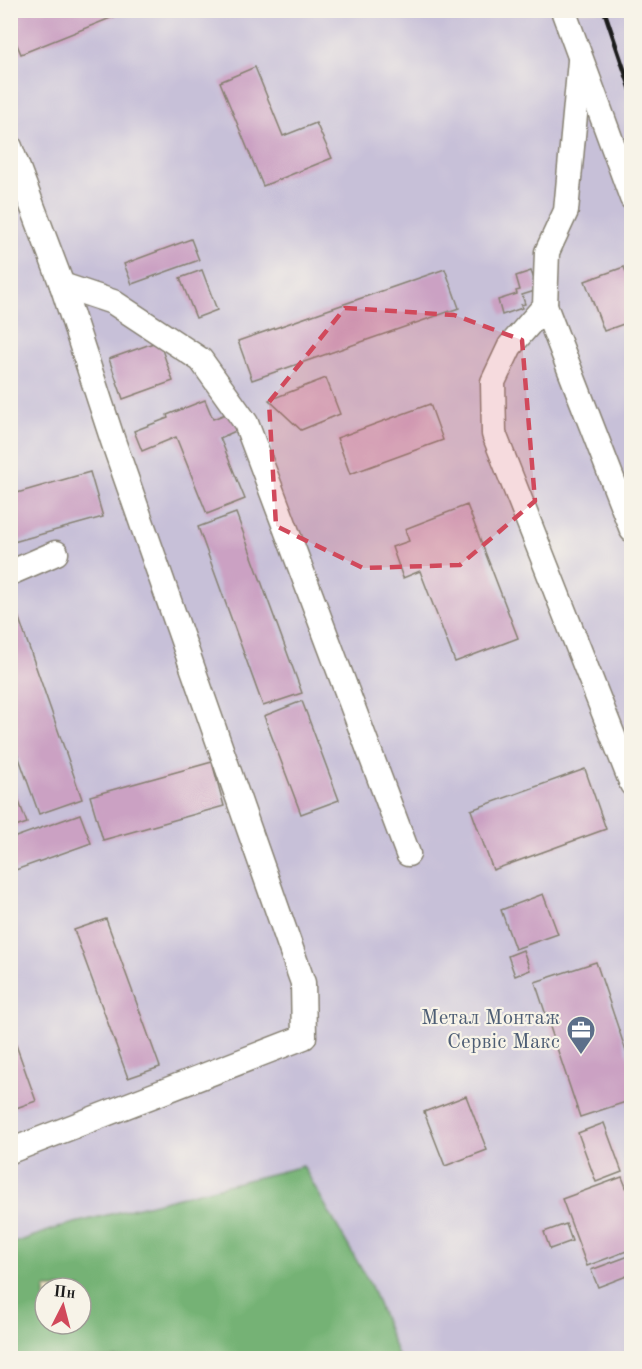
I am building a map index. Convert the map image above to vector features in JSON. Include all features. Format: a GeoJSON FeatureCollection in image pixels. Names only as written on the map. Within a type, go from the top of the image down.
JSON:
{"type":"FeatureCollection","features":[{"type":"Feature","properties":{"kind":"lane"},"geometry":{"type":"LineString","coordinates":[[562,10],[632,198]]}},
{"type":"Feature","properties":{"kind":"lane"},"geometry":{"type":"LineString","coordinates":[[580,61],[566,211],[547,252],[545,306],[632,530]]}},
{"type":"Feature","properties":{"kind":"lane"},"geometry":{"type":"LineString","coordinates":[[10,147],[62,285],[113,441],[303,983],[304,1037],[11,1150]]}},
{"type":"Feature","properties":{"kind":"lane"},"geometry":{"type":"LineString","coordinates":[[62,285],[113,302],[201,360],[246,423],[408,854]]}},
{"type":"Feature","properties":{"kind":"lane"},"geometry":{"type":"LineString","coordinates":[[545,306],[510,346],[493,382],[494,434],[632,784]]}},
{"type":"Feature","properties":{"kind":"lane"},"geometry":{"type":"LineString","coordinates":[[10,573],[56,553]]}},
{"type":"Feature","properties":{"kind":"highlighted area"},"geometry":{"type":"Polygon","coordinates":[[[345,308],[454,315],[522,340],[535,501],[460,565],[363,568],[276,526],[269,402],[345,308]]]}},
{"type":"Feature","properties":{"kind":"shaded area"},"geometry":{"type":"Polygon","coordinates":[[[10,11],[631,11],[631,1358],[11,1358],[10,11]]]}},
{"type":"Feature","properties":{"kind":"green space"},"geometry":{"type":"Polygon","coordinates":[[[303,1166],[371,1286],[399,1358],[11,1358],[11,1244],[63,1226],[303,1166]]]}},
{"type":"Feature","properties":{"kind":"building"},"geometry":{"type":"Polygon","coordinates":[[[10,10],[128,11],[21,54],[10,28],[10,10]]]}},
{"type":"Feature","properties":{"kind":"building"},"geometry":{"type":"Polygon","coordinates":[[[255,67],[283,136],[316,123],[332,158],[263,186],[220,82],[255,67]]]}},
{"type":"Feature","properties":{"kind":"building"},"geometry":{"type":"Polygon","coordinates":[[[191,239],[199,260],[132,284],[124,264],[191,239]]]}},
{"type":"Feature","properties":{"kind":"building"},"geometry":{"type":"Polygon","coordinates":[[[624,267],[632,287],[632,321],[604,331],[585,281],[624,267]]]}},
{"type":"Feature","properties":{"kind":"building"},"geometry":{"type":"Polygon","coordinates":[[[445,269],[459,308],[252,380],[238,341],[445,269]]]}},
{"type":"Feature","properties":{"kind":"building"},"geometry":{"type":"Polygon","coordinates":[[[202,270],[217,310],[196,318],[180,278],[202,270]]]}},
{"type":"Feature","properties":{"kind":"building"},"geometry":{"type":"Polygon","coordinates":[[[531,271],[538,290],[522,295],[525,304],[521,305],[522,308],[502,315],[498,300],[517,294],[516,291],[520,290],[516,276],[531,271]]]}},
{"type":"Feature","properties":{"kind":"building"},"geometry":{"type":"Polygon","coordinates":[[[159,341],[173,381],[123,399],[109,359],[159,341]]]}},
{"type":"Feature","properties":{"kind":"building"},"geometry":{"type":"Polygon","coordinates":[[[326,378],[340,414],[301,430],[269,400],[326,378]]]}},
{"type":"Feature","properties":{"kind":"building"},"geometry":{"type":"Polygon","coordinates":[[[205,400],[213,419],[233,411],[240,429],[220,438],[245,499],[207,514],[176,437],[142,451],[134,431],[205,400]]]}},
{"type":"Feature","properties":{"kind":"building"},"geometry":{"type":"Polygon","coordinates":[[[430,404],[443,440],[350,474],[337,438],[430,404]]]}},
{"type":"Feature","properties":{"kind":"building"},"geometry":{"type":"Polygon","coordinates":[[[90,472],[103,517],[10,543],[10,495],[90,472]]]}},
{"type":"Feature","properties":{"kind":"building"},"geometry":{"type":"Polygon","coordinates":[[[467,505],[518,638],[455,662],[420,571],[403,578],[392,547],[409,541],[405,529],[467,505]]]}},
{"type":"Feature","properties":{"kind":"building"},"geometry":{"type":"Polygon","coordinates":[[[236,513],[302,693],[263,706],[198,527],[236,513]]]}},
{"type":"Feature","properties":{"kind":"building"},"geometry":{"type":"Polygon","coordinates":[[[15,607],[82,799],[39,814],[10,733],[10,608],[15,607]]]}},
{"type":"Feature","properties":{"kind":"building"},"geometry":{"type":"Polygon","coordinates":[[[302,701],[339,800],[301,814],[264,716],[302,701]]]}},
{"type":"Feature","properties":{"kind":"building"},"geometry":{"type":"Polygon","coordinates":[[[212,762],[224,806],[103,840],[90,796],[212,762]]]}},
{"type":"Feature","properties":{"kind":"building"},"geometry":{"type":"Polygon","coordinates":[[[585,769],[606,829],[493,870],[471,810],[585,769]]]}},
{"type":"Feature","properties":{"kind":"building"},"geometry":{"type":"Polygon","coordinates":[[[10,778],[27,823],[10,829],[10,778]]]}},
{"type":"Feature","properties":{"kind":"building"},"geometry":{"type":"Polygon","coordinates":[[[80,814],[91,843],[10,872],[10,839],[80,814]]]}},
{"type":"Feature","properties":{"kind":"building"},"geometry":{"type":"Polygon","coordinates":[[[543,894],[558,934],[515,949],[501,910],[543,894]]]}},
{"type":"Feature","properties":{"kind":"building"},"geometry":{"type":"Polygon","coordinates":[[[106,919],[160,1067],[128,1078],[74,930],[106,919]]]}},
{"type":"Feature","properties":{"kind":"building"},"geometry":{"type":"Polygon","coordinates":[[[523,950],[530,970],[515,976],[508,956],[523,950]]]}},
{"type":"Feature","properties":{"kind":"building"},"geometry":{"type":"Polygon","coordinates":[[[596,962],[632,1069],[632,1100],[580,1117],[535,982],[596,962]]]}},
{"type":"Feature","properties":{"kind":"building"},"geometry":{"type":"Polygon","coordinates":[[[10,1028],[36,1101],[16,1108],[10,1090],[10,1028]]]}},
{"type":"Feature","properties":{"kind":"building"},"geometry":{"type":"Polygon","coordinates":[[[466,1096],[487,1150],[445,1166],[424,1112],[466,1096]]]}},
{"type":"Feature","properties":{"kind":"building"},"geometry":{"type":"Polygon","coordinates":[[[604,1123],[622,1172],[596,1182],[578,1133],[604,1123]]]}},
{"type":"Feature","properties":{"kind":"building"},"geometry":{"type":"Polygon","coordinates":[[[622,1177],[632,1202],[632,1249],[587,1266],[562,1199],[622,1177]]]}},
{"type":"Feature","properties":{"kind":"building"},"geometry":{"type":"Polygon","coordinates":[[[566,1224],[572,1241],[550,1249],[544,1232],[566,1224]]]}},
{"type":"Feature","properties":{"kind":"building"},"geometry":{"type":"Polygon","coordinates":[[[629,1256],[632,1263],[632,1274],[598,1287],[591,1270],[629,1256]]]}},
{"type":"Feature","properties":{"kind":"railway"},"geometry":{"type":"LineString","coordinates":[[604,10],[632,93]]}},
{"type":"Feature","properties":{"kind":"place","name":"Метал Монтаж Сервіс Макс"},"geometry":{"type":"Point","coordinates":[581,1056]}}]}
